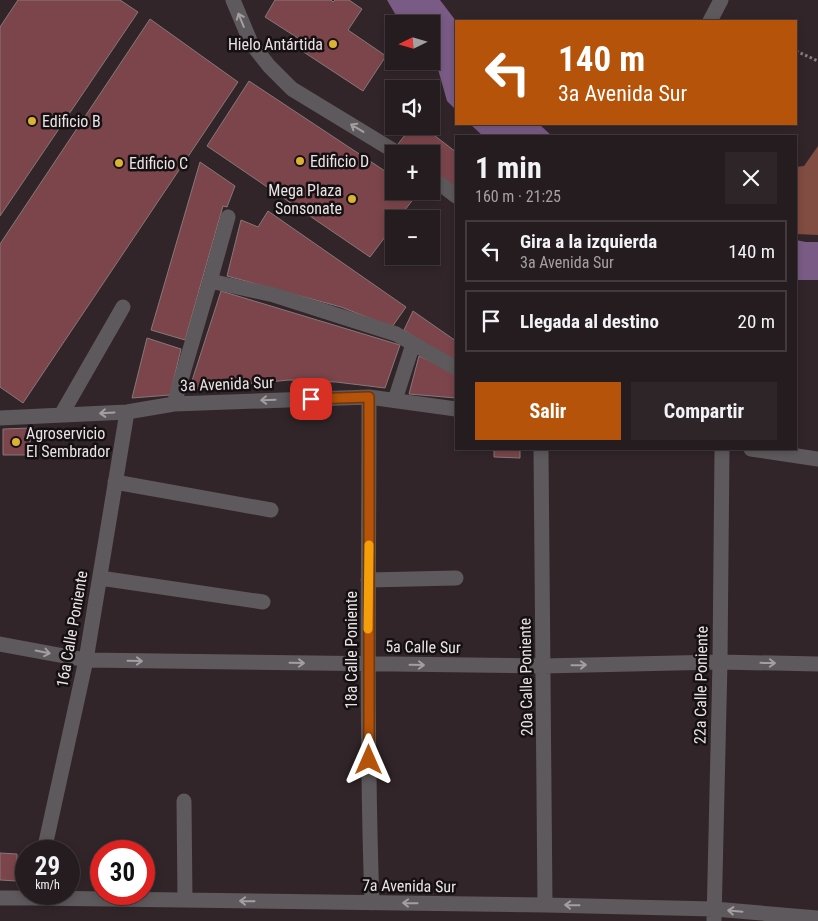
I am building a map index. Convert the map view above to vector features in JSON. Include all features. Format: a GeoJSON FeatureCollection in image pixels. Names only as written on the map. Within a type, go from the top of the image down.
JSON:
{"type":"FeatureCollection","features":[{"type":"Feature","properties":{"kind":"street"},"geometry":{"type":"LineString","coordinates":[[233,0],[251,43],[269,66],[292,89],[385,145]]}},
{"type":"Feature","properties":{"kind":"street"},"geometry":{"type":"LineString","coordinates":[[711,20],[721,0]]}},
{"type":"Feature","properties":{"kind":"street"},"geometry":{"type":"LineString","coordinates":[[440,184],[455,195]]}},
{"type":"Feature","properties":{"kind":"street"},"geometry":{"type":"LineString","coordinates":[[174,404],[228,217]]}},
{"type":"Feature","properties":{"kind":"street"},"geometry":{"type":"LineString","coordinates":[[210,281],[274,295],[396,334],[455,367]]}},
{"type":"Feature","properties":{"kind":"street"},"geometry":{"type":"LineString","coordinates":[[61,415],[123,307]]}},
{"type":"Feature","properties":{"kind":"street"},"geometry":{"type":"LineString","coordinates":[[395,400],[413,344]]}},
{"type":"Feature","properties":{"kind":"street","name":"3a Avenida Sur"},"geometry":{"type":"LineString","coordinates":[[0,418],[127,412],[174,404],[369,397],[455,409]]}},
{"type":"Feature","properties":{"kind":"street","name":"18a Calle Poniente"},"geometry":{"type":"LineString","coordinates":[[369,397],[368,664],[369,817],[372,903]]}},
{"type":"Feature","properties":{"kind":"street","name":"16a Calle Poniente"},"geometry":{"type":"LineString","coordinates":[[46,840],[86,660],[127,412]]}},
{"type":"Feature","properties":{"kind":"street","name":"20a Calle Poniente"},"geometry":{"type":"LineString","coordinates":[[541,450],[545,905]]}},
{"type":"Feature","properties":{"kind":"street","name":"22a Calle Poniente"},"geometry":{"type":"LineString","coordinates":[[714,915],[720,662],[722,450]]}},
{"type":"Feature","properties":{"kind":"street"},"geometry":{"type":"LineString","coordinates":[[758,450],[818,459]]}},
{"type":"Feature","properties":{"kind":"street"},"geometry":{"type":"LineString","coordinates":[[116,482],[271,510]]}},
{"type":"Feature","properties":{"kind":"street"},"geometry":{"type":"LineString","coordinates":[[100,578],[263,602]]}},
{"type":"Feature","properties":{"kind":"street"},"geometry":{"type":"LineString","coordinates":[[368,580],[456,578]]}},
{"type":"Feature","properties":{"kind":"street","name":"5a Calle Sur"},"geometry":{"type":"LineString","coordinates":[[0,644],[86,660],[543,666],[720,662],[818,664]]}},
{"type":"Feature","properties":{"kind":"street"},"geometry":{"type":"LineString","coordinates":[[184,801],[185,900]]}},
{"type":"Feature","properties":{"kind":"street","name":"7a Avenida Sur"},"geometry":{"type":"LineString","coordinates":[[0,898],[15,897]]}},
{"type":"Feature","properties":{"kind":"street","name":"7a Avenida Sur"},"geometry":{"type":"LineString","coordinates":[[80,897],[545,905],[714,915],[818,918]]}},
{"type":"Feature","properties":{"kind":"path"},"geometry":{"type":"LineString","coordinates":[[797,51],[818,61]]}},
{"type":"Feature","properties":{"kind":"shaded area"},"geometry":{"type":"Polygon","coordinates":[[[387,0],[440,0],[455,20],[455,109],[447,101],[438,70],[440,70],[440,15],[396,15],[387,0]]]}},
{"type":"Feature","properties":{"kind":"shaded area"},"geometry":{"type":"Polygon","coordinates":[[[471,125],[540,125],[551,135],[482,135],[471,125]]]}},
{"type":"Feature","properties":{"kind":"shaded area"},"geometry":{"type":"Polygon","coordinates":[[[818,146],[818,235],[797,234],[797,167],[804,166],[818,146]]]}},
{"type":"Feature","properties":{"kind":"shaded area"},"geometry":{"type":"Polygon","coordinates":[[[797,240],[818,242],[818,280],[797,280],[797,240]]]}},
{"type":"Feature","properties":{"kind":"building","name":"Edificio B"},"geometry":{"type":"Polygon","coordinates":[[[18,0],[120,0],[138,12],[0,216],[0,27],[18,0]]]}},
{"type":"Feature","properties":{"kind":"building","name":"Hielo Antártida"},"geometry":{"type":"Polygon","coordinates":[[[275,0],[331,0],[333,2],[335,0],[349,0],[362,9],[348,30],[385,55],[385,58],[363,91],[296,47],[301,40],[265,17],[275,0]]]}},
{"type":"Feature","properties":{"kind":"building","name":"Edificio C"},"geometry":{"type":"Polygon","coordinates":[[[150,19],[238,82],[23,403],[0,387],[0,244],[150,19]]]}},
{"type":"Feature","properties":{"kind":"building","name":"Edificio D"},"geometry":{"type":"Polygon","coordinates":[[[249,81],[385,171],[385,200],[413,200],[405,210],[385,210],[385,237],[370,257],[207,146],[249,81]]]}},
{"type":"Feature","properties":{"kind":"building"},"geometry":{"type":"Polygon","coordinates":[[[405,135],[434,135],[455,151],[455,187],[440,176],[440,145],[398,144],[405,135]]]}},
{"type":"Feature","properties":{"kind":"building"},"geometry":{"type":"Polygon","coordinates":[[[200,162],[235,186],[227,207],[223,206],[185,340],[151,330],[200,162]]]}},
{"type":"Feature","properties":{"kind":"building"},"geometry":{"type":"Polygon","coordinates":[[[268,211],[406,307],[392,327],[341,307],[227,276],[241,220],[258,227],[268,211]]]}},
{"type":"Feature","properties":{"kind":"building"},"geometry":{"type":"Polygon","coordinates":[[[221,291],[400,345],[385,388],[336,382],[289,380],[189,390],[221,291]]]}},
{"type":"Feature","properties":{"kind":"building"},"geometry":{"type":"Polygon","coordinates":[[[413,311],[455,340],[455,362],[404,330],[413,311]]]}},
{"type":"Feature","properties":{"kind":"building"},"geometry":{"type":"Polygon","coordinates":[[[147,338],[181,349],[170,395],[132,398],[147,338]]]}},
{"type":"Feature","properties":{"kind":"building"},"geometry":{"type":"Polygon","coordinates":[[[419,356],[455,373],[455,398],[409,394],[419,356]]]}},
{"type":"Feature","properties":{"kind":"building","name":"Agroservicio El Sembrador"},"geometry":{"type":"Polygon","coordinates":[[[30,428],[30,455],[3,455],[3,429],[30,428]]]}},
{"type":"Feature","properties":{"kind":"building"},"geometry":{"type":"Polygon","coordinates":[[[494,450],[520,450],[520,458],[494,457],[494,450]]]}},
{"type":"Feature","properties":{"kind":"building"},"geometry":{"type":"Polygon","coordinates":[[[0,853],[15,854],[15,881],[0,880],[0,853]]]}},
{"type":"Feature","properties":{"kind":"slow traffic"},"geometry":{"type":"LineString","coordinates":[[368,629],[369,545]]}},
{"type":"Feature","properties":{"kind":"place","name":"Hielo Antártida"},"geometry":{"type":"Point","coordinates":[333,44]}},
{"type":"Feature","properties":{"kind":"place","name":"Edificio B"},"geometry":{"type":"Point","coordinates":[32,121]}},
{"type":"Feature","properties":{"kind":"place","name":"Edificio D"},"geometry":{"type":"Point","coordinates":[300,161]}},
{"type":"Feature","properties":{"kind":"place","name":"Edificio C"},"geometry":{"type":"Point","coordinates":[119,163]}},
{"type":"Feature","properties":{"kind":"place","name":"Mega Plaza Sonsonate"},"geometry":{"type":"Point","coordinates":[352,199]}},
{"type":"Feature","properties":{"kind":"place","name":"Agroservicio El Sembrador"},"geometry":{"type":"Point","coordinates":[16,442]}},
{"type":"Feature","properties":{"kind":"route"},"geometry":{"type":"LineString","coordinates":[[311,399],[369,397],[369,760]]}}]}
